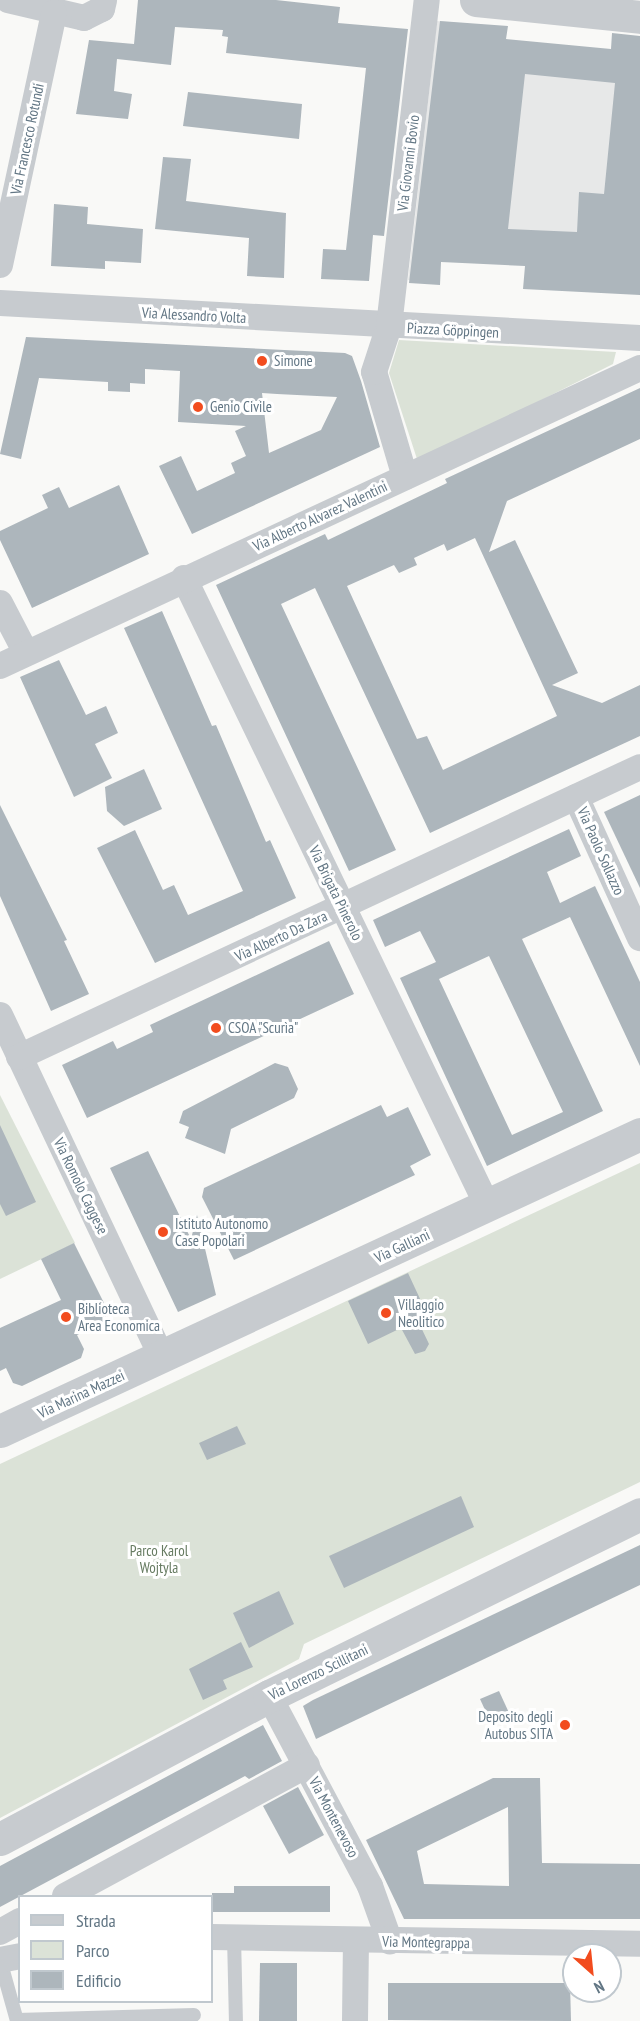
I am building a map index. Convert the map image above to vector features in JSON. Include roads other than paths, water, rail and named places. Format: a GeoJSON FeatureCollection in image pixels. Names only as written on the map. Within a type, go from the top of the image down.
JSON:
{"type":"FeatureCollection","features":[{"type":"Feature","properties":{"kind":"street"},"geometry":{"type":"LineString","coordinates":[[8,0],[54,13],[84,18],[102,9],[104,0]]}},
{"type":"Feature","properties":{"kind":"street","name":"Via Giovanni Bovio"},"geometry":{"type":"LineString","coordinates":[[389,326],[427,0]]}},
{"type":"Feature","properties":{"kind":"street"},"geometry":{"type":"LineString","coordinates":[[476,0],[640,17]]}},
{"type":"Feature","properties":{"kind":"street","name":"Via Francesco Rotundi"},"geometry":{"type":"LineString","coordinates":[[0,265],[54,13]]}},
{"type":"Feature","properties":{"kind":"street","name":"Via Alessandro Volta"},"geometry":{"type":"LineString","coordinates":[[0,303],[389,326]]}},
{"type":"Feature","properties":{"kind":"street","name":"Piazza Göppingen"},"geometry":{"type":"LineString","coordinates":[[405,477],[374,372],[389,326],[640,338]]}},
{"type":"Feature","properties":{"kind":"street","name":"Via Alberto Alvarez Valentini"},"geometry":{"type":"LineString","coordinates":[[0,666],[184,578],[640,368]]}},
{"type":"Feature","properties":{"kind":"street","name":"Via Brigata Pinerolo"},"geometry":{"type":"LineString","coordinates":[[184,578],[488,1207]]}},
{"type":"Feature","properties":{"kind":"street"},"geometry":{"type":"LineString","coordinates":[[0,603],[26,653]]}},
{"type":"Feature","properties":{"kind":"street","name":"Via Alberto Da Zara"},"geometry":{"type":"LineString","coordinates":[[19,1057],[640,768]]}},
{"type":"Feature","properties":{"kind":"street","name":"Via Paolo Sollazzo"},"geometry":{"type":"LineString","coordinates":[[576,797],[640,938]]}},
{"type":"Feature","properties":{"kind":"street","name":"Via Romolo Caggese"},"geometry":{"type":"LineString","coordinates":[[0,1015],[162,1357]]}},
{"type":"Feature","properties":{"kind":"street","name":"Via Galliani"},"geometry":{"type":"LineString","coordinates":[[162,1357],[488,1207],[640,1134]]}},
{"type":"Feature","properties":{"kind":"street","name":"Via Marina Mazzei"},"geometry":{"type":"LineString","coordinates":[[0,1431],[162,1357]]}},
{"type":"Feature","properties":{"kind":"street","name":"Via Lorenzo Scillitani"},"geometry":{"type":"LineString","coordinates":[[0,1839],[269,1696],[640,1514]]}},
{"type":"Feature","properties":{"kind":"street","name":"Via Montenevoso"},"geometry":{"type":"LineString","coordinates":[[269,1696],[370,1886],[390,1942]]}},
{"type":"Feature","properties":{"kind":"street"},"geometry":{"type":"LineString","coordinates":[[67,1895],[307,1765]]}},
{"type":"Feature","properties":{"kind":"street"},"geometry":{"type":"LineString","coordinates":[[0,1932],[18,1923]]}},
{"type":"Feature","properties":{"kind":"street","name":"Via Montegrappa"},"geometry":{"type":"LineString","coordinates":[[223,1937],[390,1942],[640,1944]]}},
{"type":"Feature","properties":{"kind":"street"},"geometry":{"type":"LineString","coordinates":[[355,2021],[356,1940]]}},
{"type":"Feature","properties":{"kind":"street"},"geometry":{"type":"LineString","coordinates":[[0,1960],[18,1956]]}},
{"type":"Feature","properties":{"kind":"lane"},"geometry":{"type":"LineString","coordinates":[[223,1937],[236,2021]]}},
{"type":"Feature","properties":{"kind":"lane"},"geometry":{"type":"LineString","coordinates":[[0,1960],[17,2021],[194,2015]]}},
{"type":"Feature","properties":{"kind":"place","name":"Simone"},"geometry":{"type":"Point","coordinates":[262,361]}},
{"type":"Feature","properties":{"kind":"place","name":"Genio Civile"},"geometry":{"type":"Point","coordinates":[198,407]}},
{"type":"Feature","properties":{"kind":"place","name":"CSOA \"Scurìa\""},"geometry":{"type":"Point","coordinates":[216,1028]}},
{"type":"Feature","properties":{"kind":"place","name":"Istituto Autonomo Case Popolari"},"geometry":{"type":"Point","coordinates":[163,1232]}},
{"type":"Feature","properties":{"kind":"place","name":"Villaggio Neolitico"},"geometry":{"type":"Point","coordinates":[386,1313]}},
{"type":"Feature","properties":{"kind":"place","name":"Biblioteca Area Economica"},"geometry":{"type":"Point","coordinates":[66,1317]}},
{"type":"Feature","properties":{"kind":"place","name":"Deposito degli Autobus SITA"},"geometry":{"type":"Point","coordinates":[565,1725]}},
{"type":"Feature","properties":{"kind":"park label","name":"Parco Karol Wojtyla"},"geometry":{"type":"Point","coordinates":[159,1558]}}]}
